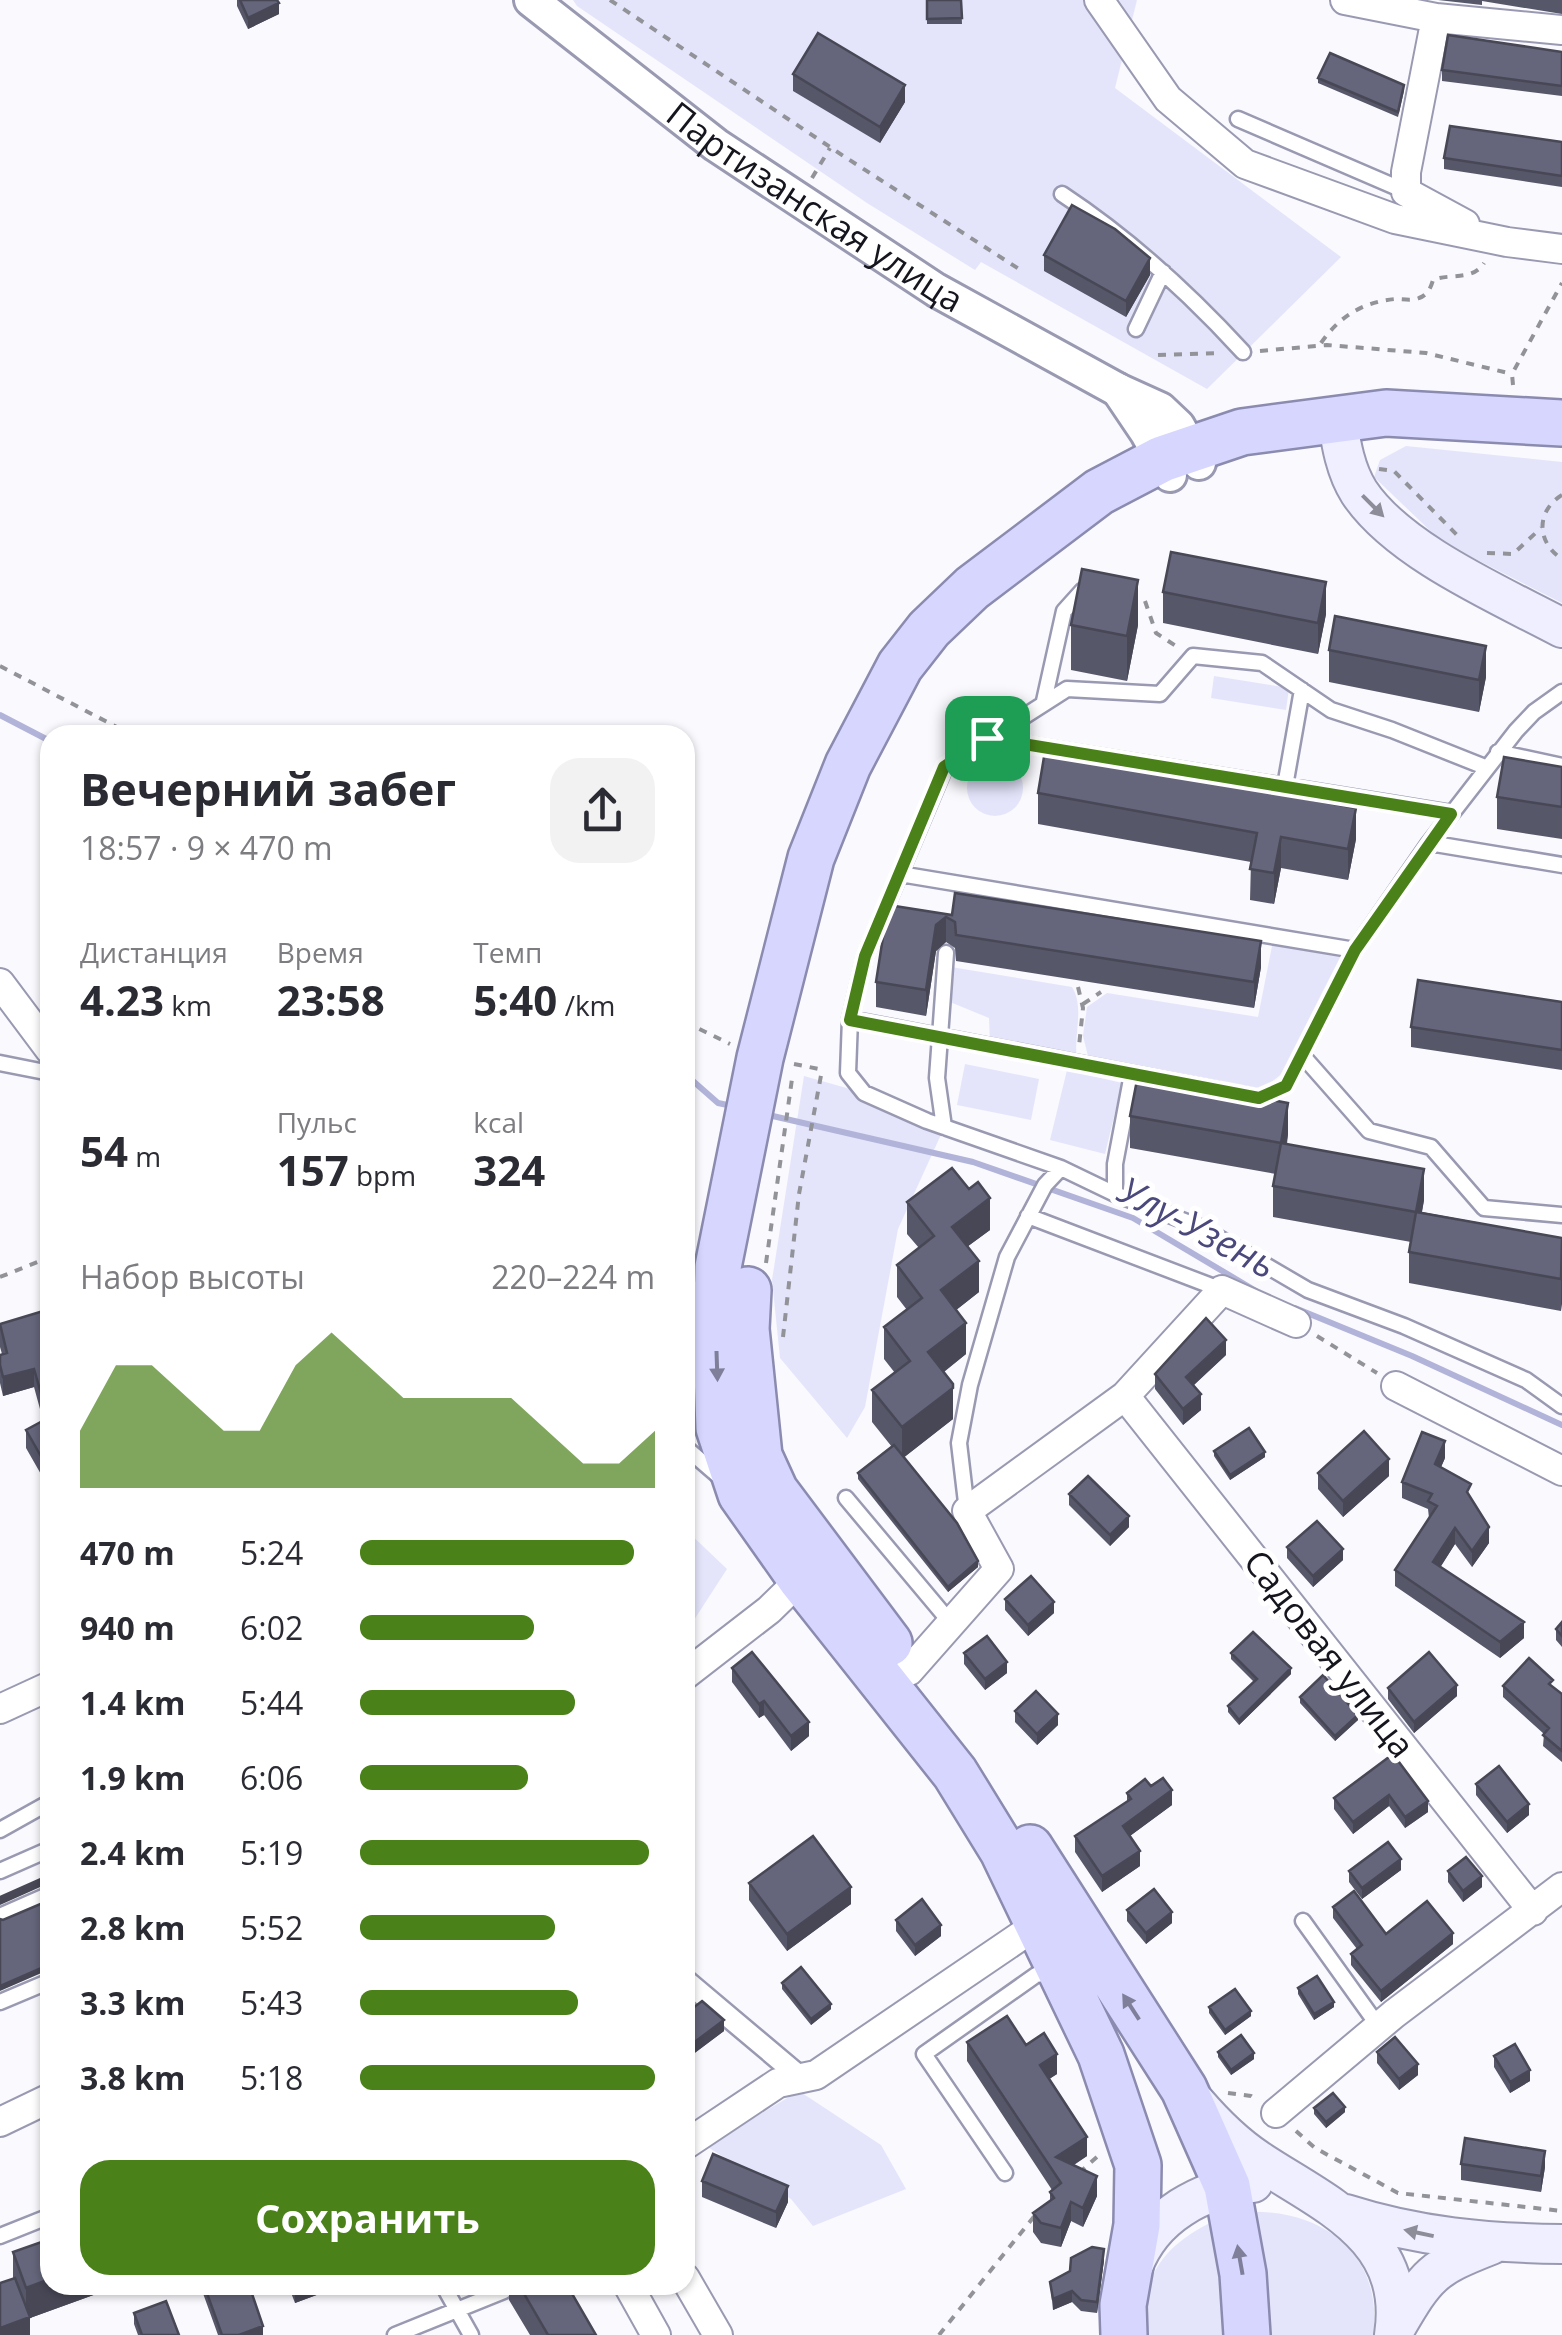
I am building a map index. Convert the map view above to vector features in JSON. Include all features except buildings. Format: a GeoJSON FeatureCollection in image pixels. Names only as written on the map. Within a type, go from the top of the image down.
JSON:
{"type":"FeatureCollection","features":[{"type":"Feature","properties":{"kind":"highway"},"geometry":{"type":"LineString","coordinates":[[1341,439],[1386,412],[1562,423]]}},
{"type":"Feature","properties":{"kind":"highway"},"geometry":{"type":"LineString","coordinates":[[1246,2335],[1243,2274],[1228,2186],[1204,2091],[1003,1851],[955,1773],[813,1567],[759,1456],[746,1329],[750,1244],[811,858],[848,765],[900,666],[929,629],[972,588],[1069,512],[1169,465],[1249,440],[1341,439],[1392,432],[1562,442]]}},
{"type":"Feature","properties":{"kind":"highway"},"geometry":{"type":"LineString","coordinates":[[776,1094],[718,1267],[719,1428],[741,1494],[909,1671],[943,1715],[1053,1915],[1060,1971],[1101,2055],[1138,2165],[1137,2224],[1126,2285],[1124,2335]]}},
{"type":"Feature","properties":{"kind":"main road"},"geometry":{"type":"LineString","coordinates":[[1341,439],[1360,492],[1397,530],[1436,561],[1562,628]]}},
{"type":"Feature","properties":{"kind":"main road"},"geometry":{"type":"LineString","coordinates":[[1204,2091],[1217,2127],[1256,2158],[1332,2206],[1368,2238],[1384,2266],[1393,2296],[1394,2332]]}},
{"type":"Feature","properties":{"kind":"main road"},"geometry":{"type":"LineString","coordinates":[[1126,2285],[1153,2232],[1174,2212],[1199,2196],[1228,2186],[1258,2183],[1290,2186],[1332,2206],[1440,2238],[1494,2244],[1562,2244]]}},
{"type":"Feature","properties":{"kind":"main road"},"geometry":{"type":"LineString","coordinates":[[1394,2332],[1420,2286],[1445,2263],[1494,2244]]}},
{"type":"Feature","properties":{"kind":"street","name":"Партизанская улица"},"geometry":{"type":"LineString","coordinates":[[531,0],[716,145],[936,290],[1178,426],[1169,465]]}},
{"type":"Feature","properties":{"kind":"street"},"geometry":{"type":"LineString","coordinates":[[1098,0],[1168,100],[1244,164],[1395,219],[1562,248]]}},
{"type":"Feature","properties":{"kind":"street"},"geometry":{"type":"LineString","coordinates":[[1345,0],[1436,18],[1562,30]]}},
{"type":"Feature","properties":{"kind":"street"},"geometry":{"type":"LineString","coordinates":[[1436,18],[1406,182],[1491,238]]}},
{"type":"Feature","properties":{"kind":"street"},"geometry":{"type":"LineString","coordinates":[[1169,465],[1132,460],[1137,404],[1249,440]]}},
{"type":"Feature","properties":{"kind":"street"},"geometry":{"type":"LineString","coordinates":[[0,983],[40,1037]]}},
{"type":"Feature","properties":{"kind":"street"},"geometry":{"type":"LineString","coordinates":[[909,1671],[999,1569],[967,1512],[1124,1396],[1222,1290],[1296,1323]]}},
{"type":"Feature","properties":{"kind":"street"},"geometry":{"type":"LineString","coordinates":[[1396,1386],[1562,1471]]}},
{"type":"Feature","properties":{"kind":"street","name":"Садовая улица"},"geometry":{"type":"LineString","coordinates":[[1124,1396],[1533,1911]]}},
{"type":"Feature","properties":{"kind":"street"},"geometry":{"type":"LineString","coordinates":[[695,1667],[769,1610],[813,1567]]}},
{"type":"Feature","properties":{"kind":"street"},"geometry":{"type":"LineString","coordinates":[[0,1709],[40,1691]]}},
{"type":"Feature","properties":{"kind":"street"},"geometry":{"type":"LineString","coordinates":[[1276,2113],[1379,2027],[1562,1887]]}},
{"type":"Feature","properties":{"kind":"street"},"geometry":{"type":"LineString","coordinates":[[695,2138],[778,2083],[807,2076],[1053,1915]]}},
{"type":"Feature","properties":{"kind":"street"},"geometry":{"type":"LineString","coordinates":[[695,1988],[807,2076]]}},
{"type":"Feature","properties":{"kind":"street"},"geometry":{"type":"LineString","coordinates":[[0,2122],[40,2103]]}},
{"type":"Feature","properties":{"kind":"street"},"geometry":{"type":"LineString","coordinates":[[634,2295],[656,2335]]}},
{"type":"Feature","properties":{"kind":"street"},"geometry":{"type":"LineString","coordinates":[[695,2295],[718,2335]]}},
{"type":"Feature","properties":{"kind":"lane"},"geometry":{"type":"LineString","coordinates":[[1238,119],[1314,152],[1406,182]]}},
{"type":"Feature","properties":{"kind":"lane"},"geometry":{"type":"LineString","coordinates":[[1062,194],[1113,228],[1194,299],[1243,352]]}},
{"type":"Feature","properties":{"kind":"lane"},"geometry":{"type":"LineString","coordinates":[[1136,328],[1163,272]]}},
{"type":"Feature","properties":{"kind":"lane"},"geometry":{"type":"LineString","coordinates":[[1044,700],[1064,611],[1082,591],[1145,601]]}},
{"type":"Feature","properties":{"kind":"lane"},"geometry":{"type":"LineString","coordinates":[[1485,768],[1331,710],[1262,663],[1193,656],[1160,694],[1068,688],[944,767],[865,956],[850,1020],[848,1073],[864,1093],[944,1127],[1061,1168],[1200,1227],[1308,1290],[1404,1326],[1526,1380],[1562,1406]]}},
{"type":"Feature","properties":{"kind":"lane"},"geometry":{"type":"LineString","coordinates":[[1285,786],[1302,690]]}},
{"type":"Feature","properties":{"kind":"lane"},"geometry":{"type":"LineString","coordinates":[[850,1020],[1259,1098],[1286,1086],[1355,950],[1429,844],[1498,752],[1534,712],[1562,692]]}},
{"type":"Feature","properties":{"kind":"lane"},"geometry":{"type":"LineString","coordinates":[[987,738],[1451,814]]}},
{"type":"Feature","properties":{"kind":"lane"},"geometry":{"type":"LineString","coordinates":[[1498,752],[1562,766]]}},
{"type":"Feature","properties":{"kind":"lane"},"geometry":{"type":"LineString","coordinates":[[1429,844],[1562,864]]}},
{"type":"Feature","properties":{"kind":"lane"},"geometry":{"type":"LineString","coordinates":[[900,874],[1355,950]]}},
{"type":"Feature","properties":{"kind":"lane"},"geometry":{"type":"LineString","coordinates":[[944,1127],[937,1078],[946,953]]}},
{"type":"Feature","properties":{"kind":"lane"},"geometry":{"type":"LineString","coordinates":[[1302,1055],[1369,1131],[1431,1147],[1484,1208],[1562,1215]]}},
{"type":"Feature","properties":{"kind":"lane"},"geometry":{"type":"LineString","coordinates":[[0,1063],[40,1071]]}},
{"type":"Feature","properties":{"kind":"lane"},"geometry":{"type":"LineString","coordinates":[[1115,1194],[1114,1164],[1132,1074]]}},
{"type":"Feature","properties":{"kind":"lane"},"geometry":{"type":"LineString","coordinates":[[967,1512],[959,1454],[962,1424],[1007,1257],[1043,1187],[1061,1168]]}},
{"type":"Feature","properties":{"kind":"lane"},"geometry":{"type":"LineString","coordinates":[[1028,1216],[1222,1290]]}},
{"type":"Feature","properties":{"kind":"lane"},"geometry":{"type":"LineString","coordinates":[[695,1293],[718,1267]]}},
{"type":"Feature","properties":{"kind":"lane"},"geometry":{"type":"LineString","coordinates":[[695,1455],[741,1494]]}},
{"type":"Feature","properties":{"kind":"lane"},"geometry":{"type":"LineString","coordinates":[[846,1498],[950,1622]]}},
{"type":"Feature","properties":{"kind":"lane"},"geometry":{"type":"LineString","coordinates":[[0,1830],[40,1808]]}},
{"type":"Feature","properties":{"kind":"lane"},"geometry":{"type":"LineString","coordinates":[[0,1871],[40,1853]]}},
{"type":"Feature","properties":{"kind":"lane"},"geometry":{"type":"LineString","coordinates":[[0,1916],[40,1898]]}},
{"type":"Feature","properties":{"kind":"lane"},"geometry":{"type":"LineString","coordinates":[[1304,1921],[1379,2027]]}},
{"type":"Feature","properties":{"kind":"lane"},"geometry":{"type":"LineString","coordinates":[[1005,2173],[924,2054],[1036,1976],[1060,1971]]}},
{"type":"Feature","properties":{"kind":"lane"},"geometry":{"type":"LineString","coordinates":[[0,2002],[40,1985]]}},
{"type":"Feature","properties":{"kind":"lane"},"geometry":{"type":"LineString","coordinates":[[0,2236],[40,2220]]}},
{"type":"Feature","properties":{"kind":"lane"},"geometry":{"type":"LineString","coordinates":[[449,2295],[471,2335]]}},
{"type":"Feature","properties":{"kind":"lane"},"geometry":{"type":"LineString","coordinates":[[395,2335],[494,2295]]}},
{"type":"Feature","properties":{"kind":"path"},"geometry":{"type":"LineString","coordinates":[[610,0],[1019,269]]}},
{"type":"Feature","properties":{"kind":"path"},"geometry":{"type":"LineString","coordinates":[[800,200],[830,148]]}},
{"type":"Feature","properties":{"kind":"path"},"geometry":{"type":"LineString","coordinates":[[1320,346],[1337,320],[1360,308],[1390,299],[1419,298],[1430,290],[1434,280],[1448,274],[1468,276],[1480,270],[1486,260],[1484,250],[1468,245],[1462,233]]}},
{"type":"Feature","properties":{"kind":"path"},"geometry":{"type":"LineString","coordinates":[[1327,345],[1426,352],[1512,374],[1562,283]]}},
{"type":"Feature","properties":{"kind":"path"},"geometry":{"type":"LineString","coordinates":[[1341,439],[1394,471],[1466,542]]}},
{"type":"Feature","properties":{"kind":"path"},"geometry":{"type":"LineString","coordinates":[[1474,546],[1490,555],[1513,554],[1542,528],[1548,506],[1562,495]]}},
{"type":"Feature","properties":{"kind":"path"},"geometry":{"type":"LineString","coordinates":[[1542,528],[1549,549],[1562,559]]}},
{"type":"Feature","properties":{"kind":"path"},"geometry":{"type":"LineString","coordinates":[[1145,601],[1156,633],[1193,656]]}},
{"type":"Feature","properties":{"kind":"path"},"geometry":{"type":"LineString","coordinates":[[0,666],[113,725]]}},
{"type":"Feature","properties":{"kind":"path"},"geometry":{"type":"LineString","coordinates":[[1078,987],[1083,1004],[1079,1034],[1082,1064]]}},
{"type":"Feature","properties":{"kind":"path"},"geometry":{"type":"LineString","coordinates":[[1083,1004],[1100,992]]}},
{"type":"Feature","properties":{"kind":"path"},"geometry":{"type":"LineString","coordinates":[[695,1030],[776,1094],[766,1272]]}},
{"type":"Feature","properties":{"kind":"path"},"geometry":{"type":"LineString","coordinates":[[784,1333],[799,1194],[822,1070]]}},
{"type":"Feature","properties":{"kind":"path"},"geometry":{"type":"LineString","coordinates":[[0,1277],[40,1262]]}},
{"type":"Feature","properties":{"kind":"path"},"geometry":{"type":"LineString","coordinates":[[1296,1323],[1396,1386]]}},
{"type":"Feature","properties":{"kind":"path"},"geometry":{"type":"LineString","coordinates":[[1204,2091],[1251,2096],[1314,2148],[1398,2193],[1562,2212]]}},
{"type":"Feature","properties":{"kind":"path"},"geometry":{"type":"LineString","coordinates":[[1068,2184],[1092,2160]]}},
{"type":"Feature","properties":{"kind":"path"},"geometry":{"type":"LineString","coordinates":[[939,2335],[1042,2208]]}},
{"type":"Feature","properties":{"kind":"shaded area"},"geometry":{"type":"Polygon","coordinates":[[[573,0],[1137,0],[1115,88],[1341,257],[1207,389],[981,262],[975,270],[867,203],[573,0]]]}},
{"type":"Feature","properties":{"kind":"shaded area"},"geometry":{"type":"Polygon","coordinates":[[[1406,446],[1562,462],[1562,603],[1442,542],[1374,477],[1380,460],[1406,446]]]}},
{"type":"Feature","properties":{"kind":"shaded area"},"geometry":{"type":"Polygon","coordinates":[[[1214,676],[1289,688],[1286,710],[1211,698],[1214,676]]]}},
{"type":"Feature","properties":{"kind":"shaded area"},"geometry":{"type":"Polygon","coordinates":[[[995,760],[1015,768],[1023,788],[1015,808],[995,816],[975,808],[967,788],[975,768],[995,760]]]}},
{"type":"Feature","properties":{"kind":"shaded area"},"geometry":{"type":"Polygon","coordinates":[[[1273,941],[1346,955],[1289,1068],[1259,1092],[1089,1060],[1083,1036],[1087,1007],[1107,993],[1258,1017],[1273,941]]]}},
{"type":"Feature","properties":{"kind":"shaded area"},"geometry":{"type":"Polygon","coordinates":[[[951,967],[1072,987],[1078,1004],[1077,1060],[990,1043],[989,1018],[950,1002],[951,967]]]}},
{"type":"Feature","properties":{"kind":"shaded area"},"geometry":{"type":"Polygon","coordinates":[[[965,1064],[1039,1079],[1031,1120],[957,1105],[965,1064]]]}},
{"type":"Feature","properties":{"kind":"shaded area"},"geometry":{"type":"Polygon","coordinates":[[[1067,1070],[1122,1083],[1105,1154],[1050,1140],[1067,1070]]]}},
{"type":"Feature","properties":{"kind":"shaded area"},"geometry":{"type":"Polygon","coordinates":[[[804,1076],[949,1117],[898,1229],[865,1407],[847,1438],[780,1358],[772,1280],[804,1076]]]}},
{"type":"Feature","properties":{"kind":"shaded area"},"geometry":{"type":"Polygon","coordinates":[[[695,1539],[727,1569],[695,1618],[695,1539]]]}},
{"type":"Feature","properties":{"kind":"shaded area"},"geometry":{"type":"Polygon","coordinates":[[[799,2091],[881,2145],[906,2189],[813,2226],[791,2199],[706,2146],[799,2091]]]}},
{"type":"Feature","properties":{"kind":"shaded area"},"geometry":{"type":"Polygon","coordinates":[[[1248,2212],[1301,2219],[1343,2242],[1369,2282],[1374,2307],[1373,2335],[1260,2335],[1248,2212]]]}},
{"type":"Feature","properties":{"kind":"shaded area"},"geometry":{"type":"Polygon","coordinates":[[[1214,2221],[1228,2335],[1143,2335],[1146,2296],[1158,2266],[1181,2241],[1214,2221]]]}},
{"type":"Feature","properties":{"kind":"waterway","name":"Улу-Узень"},"geometry":{"type":"LineString","coordinates":[[0,715],[40,736]]}},
{"type":"Feature","properties":{"kind":"waterway","name":"Улу-Узень"},"geometry":{"type":"LineString","coordinates":[[695,1083],[718,1103],[732,1106]]}},
{"type":"Feature","properties":{"kind":"waterway","name":"Улу-Узень"},"geometry":{"type":"LineString","coordinates":[[764,1114],[973,1162],[1133,1218],[1256,1291]]}},
{"type":"Feature","properties":{"kind":"waterway","name":"Улу-Узень"},"geometry":{"type":"LineString","coordinates":[[1295,1308],[1562,1425]]}},
{"type":"Feature","properties":{"kind":"route"},"geometry":{"type":"LineString","coordinates":[[987,738],[1451,814],[1355,950],[1286,1086],[1259,1098],[850,1020],[865,956],[944,767],[987,738]]}}]}
